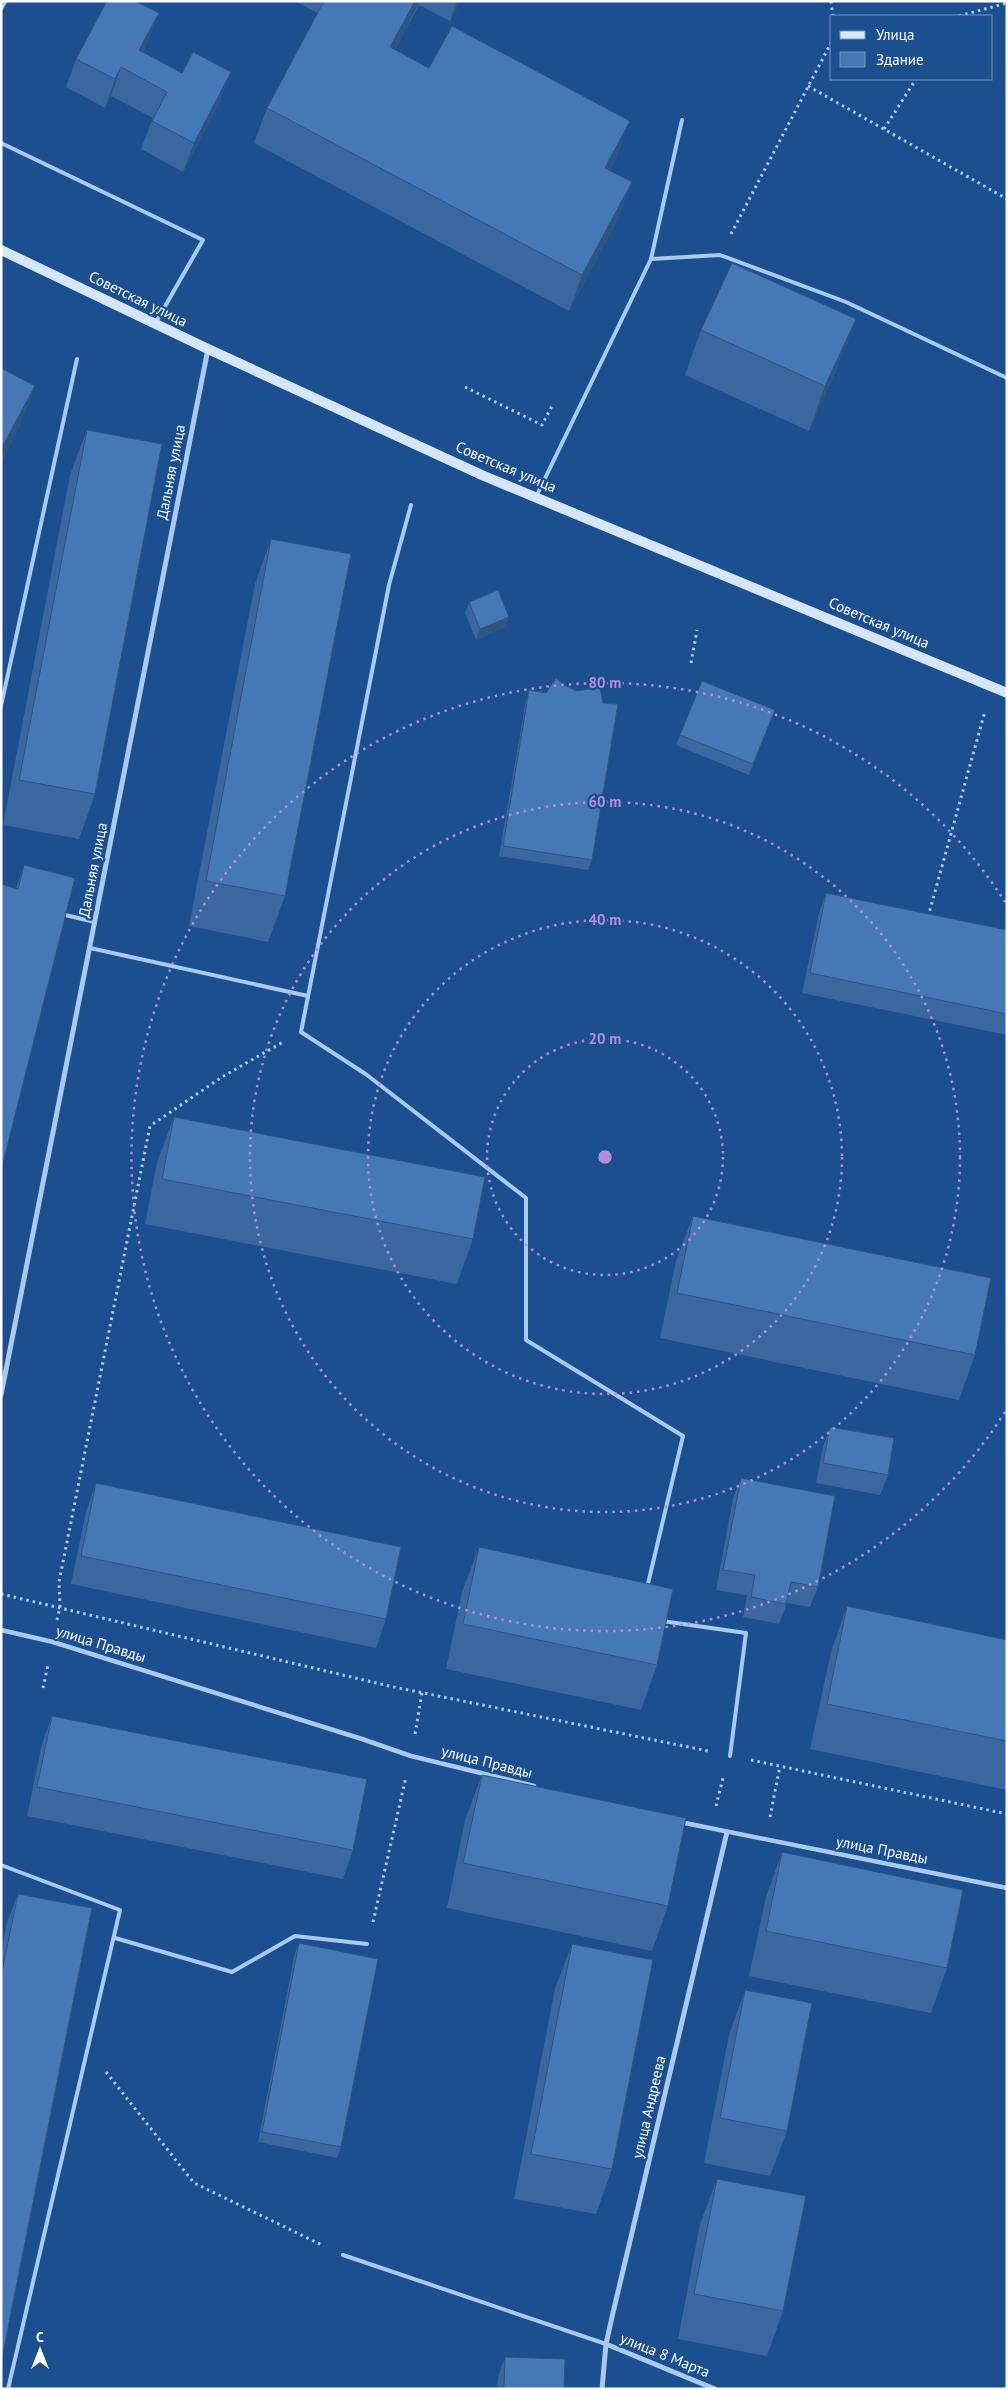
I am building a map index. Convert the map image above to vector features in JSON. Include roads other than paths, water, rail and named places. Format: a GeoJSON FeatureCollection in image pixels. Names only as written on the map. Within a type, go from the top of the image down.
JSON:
{"type":"FeatureCollection","features":[{"type":"Feature","properties":{"kind":"main road","name":"Советская улица"},"geometry":{"type":"LineString","coordinates":[[1,250],[208,349],[484,476],[1007,692]]}},
{"type":"Feature","properties":{"kind":"street"},"geometry":{"type":"LineString","coordinates":[[1,8],[5,1]]}},
{"type":"Feature","properties":{"kind":"street","name":"Дальняя улица"},"geometry":{"type":"LineString","coordinates":[[1,1394],[208,349]]}},
{"type":"Feature","properties":{"kind":"street","name":"улица Правды"},"geometry":{"type":"LineString","coordinates":[[1,1630],[53,1642],[362,1738],[411,1756],[536,1787]]}},
{"type":"Feature","properties":{"kind":"street","name":"улица Правды"},"geometry":{"type":"LineString","coordinates":[[671,1820],[1007,1888]]}},
{"type":"Feature","properties":{"kind":"street","name":"улица Андреева"},"geometry":{"type":"LineString","coordinates":[[602,2389],[606,2344],[727,1832]]}},
{"type":"Feature","properties":{"kind":"street","name":"улица 8 Марта"},"geometry":{"type":"LineString","coordinates":[[606,2344],[715,2389]]}},
{"type":"Feature","properties":{"kind":"lane"},"geometry":{"type":"LineString","coordinates":[[536,497],[651,259],[682,120]]}},
{"type":"Feature","properties":{"kind":"lane"},"geometry":{"type":"LineString","coordinates":[[1,143],[203,240],[155,324]]}},
{"type":"Feature","properties":{"kind":"lane"},"geometry":{"type":"LineString","coordinates":[[651,259],[720,255],[846,302],[1007,378]]}},
{"type":"Feature","properties":{"kind":"lane"},"geometry":{"type":"LineString","coordinates":[[1,706],[77,359]]}},
{"type":"Feature","properties":{"kind":"lane"},"geometry":{"type":"LineString","coordinates":[[411,505],[389,585],[301,1032],[367,1075],[526,1198],[526,1340],[683,1436],[647,1589]]}},
{"type":"Feature","properties":{"kind":"lane"},"geometry":{"type":"LineString","coordinates":[[59,913],[96,922]]}},
{"type":"Feature","properties":{"kind":"lane"},"geometry":{"type":"LineString","coordinates":[[90,948],[308,996]]}},
{"type":"Feature","properties":{"kind":"lane"},"geometry":{"type":"LineString","coordinates":[[660,1621],[746,1633],[730,1756]]}},
{"type":"Feature","properties":{"kind":"lane"},"geometry":{"type":"LineString","coordinates":[[1,1865],[120,1910],[115,1938],[87,2048],[8,2389]]}},
{"type":"Feature","properties":{"kind":"lane"},"geometry":{"type":"LineString","coordinates":[[115,1938],[232,1972],[295,1936],[368,1944]]}},
{"type":"Feature","properties":{"kind":"lane"},"geometry":{"type":"LineString","coordinates":[[343,2255],[606,2344]]}}]}
